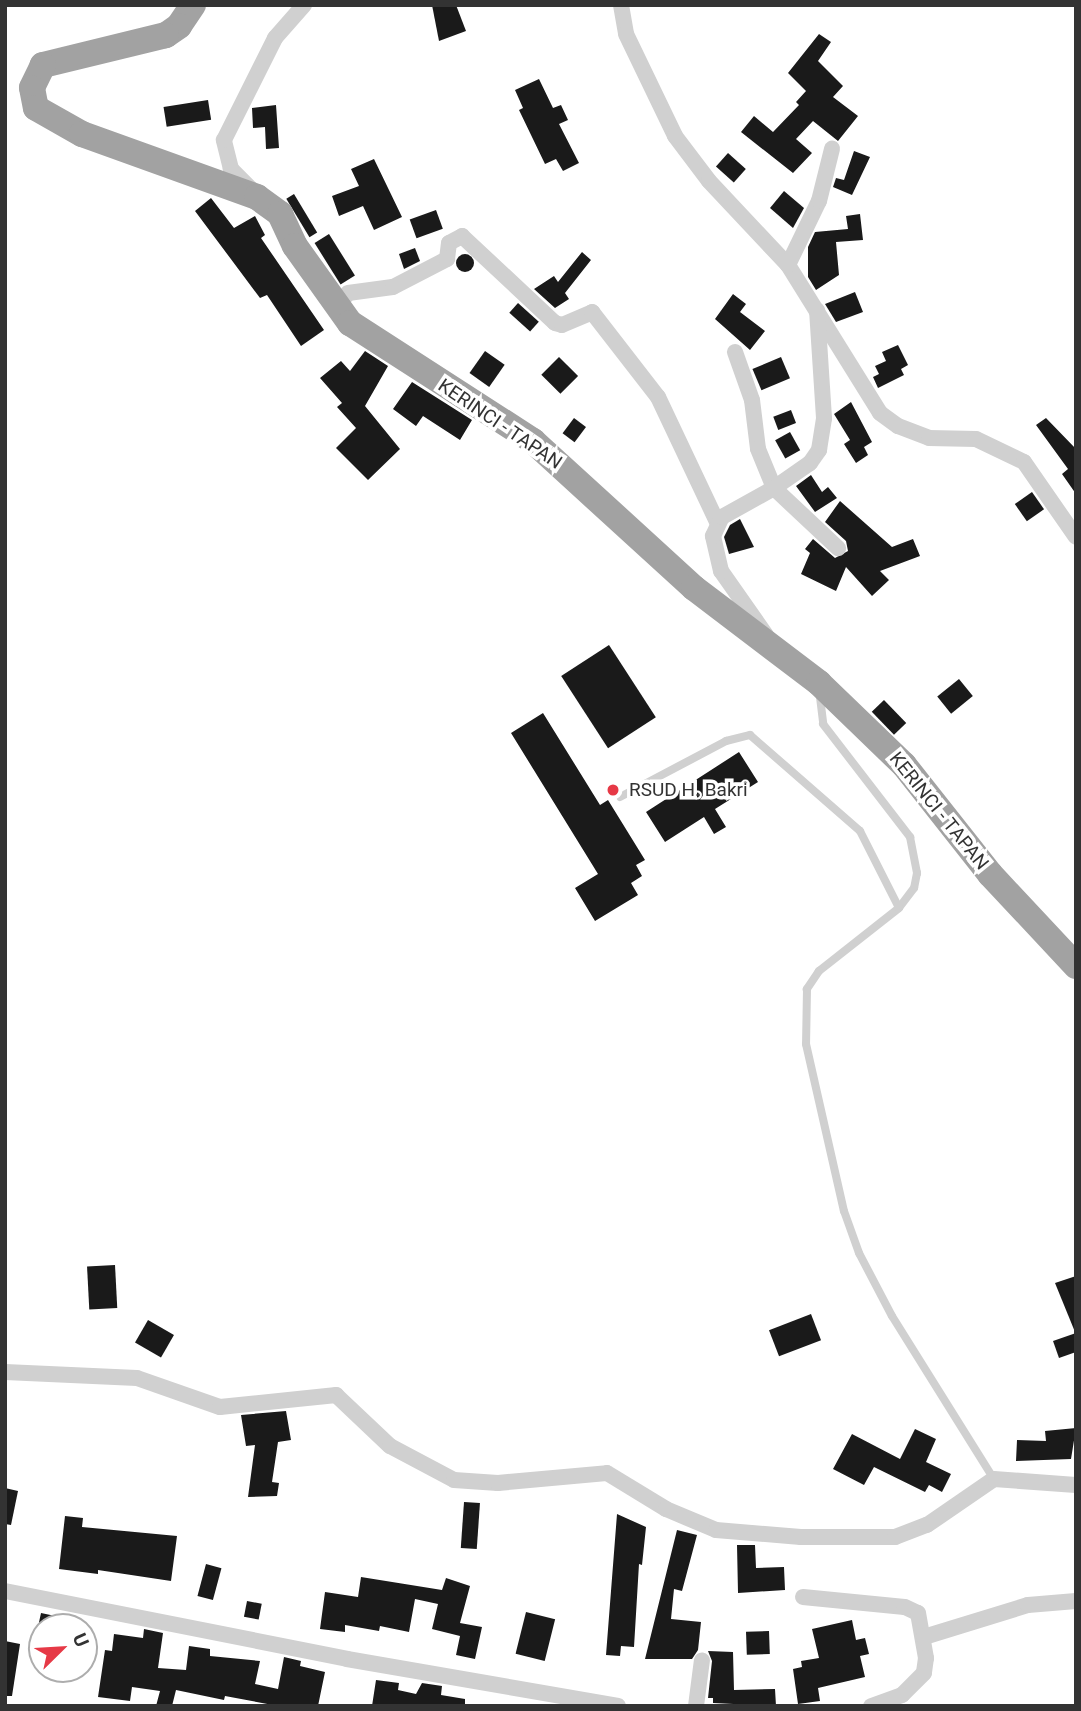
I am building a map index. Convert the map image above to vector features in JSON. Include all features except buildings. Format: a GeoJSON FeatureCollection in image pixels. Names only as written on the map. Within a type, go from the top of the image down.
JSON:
{"type":"FeatureCollection","features":[{"type":"Feature","properties":{"kind":"highway","name":"KERINCI - TAPAN"},"geometry":{"type":"LineString","coordinates":[[193,5],[179,26],[166,35],[43,65],[36,76],[32,101],[45,117],[82,135],[257,197],[280,214],[295,246],[350,323],[562,463],[674,571],[819,683],[904,765],[990,874],[1076,966]]}},
{"type":"Feature","properties":{"kind":"street"},"geometry":{"type":"LineString","coordinates":[[257,197],[231,169],[223,145],[275,38],[304,5]]}},
{"type":"Feature","properties":{"kind":"street"},"geometry":{"type":"LineString","coordinates":[[621,5],[626,34],[675,136],[709,181],[788,265],[880,413],[929,438],[976,439],[1024,462],[1076,537]]}},
{"type":"Feature","properties":{"kind":"street"},"geometry":{"type":"LineString","coordinates":[[788,265],[819,201],[832,149]]}},
{"type":"Feature","properties":{"kind":"street"},"geometry":{"type":"LineString","coordinates":[[336,307],[348,293],[393,286],[447,259],[449,243],[462,236],[555,323],[592,312],[658,397],[717,522],[713,536],[722,572],[776,652]]}},
{"type":"Feature","properties":{"kind":"street"},"geometry":{"type":"LineString","coordinates":[[717,522],[810,463],[822,438],[817,310]]}},
{"type":"Feature","properties":{"kind":"street"},"geometry":{"type":"LineString","coordinates":[[735,352],[752,400],[758,449],[771,490],[838,548]]}},
{"type":"Feature","properties":{"kind":"street"},"geometry":{"type":"LineString","coordinates":[[5,1372],[137,1378],[220,1407],[336,1395],[390,1446],[454,1480],[498,1483],[607,1474],[666,1509],[716,1530],[801,1537],[895,1536],[927,1525],[994,1479],[1076,1485]]}},
{"type":"Feature","properties":{"kind":"street"},"geometry":{"type":"LineString","coordinates":[[5,1591],[346,1659],[618,1706]]}},
{"type":"Feature","properties":{"kind":"street"},"geometry":{"type":"LineString","coordinates":[[803,1597],[913,1609],[922,1619],[923,1673],[902,1695],[871,1706]]}},
{"type":"Feature","properties":{"kind":"street"},"geometry":{"type":"LineString","coordinates":[[924,1637],[1028,1605],[1076,1601]]}},
{"type":"Feature","properties":{"kind":"street"},"geometry":{"type":"LineString","coordinates":[[696,1706],[702,1660]]}},
{"type":"Feature","properties":{"kind":"lane"},"geometry":{"type":"LineString","coordinates":[[819,683],[818,707],[823,724],[909,836],[917,873],[914,888],[899,908],[819,971],[807,989],[806,1044],[845,1211],[859,1253],[891,1315],[994,1479]]}},
{"type":"Feature","properties":{"kind":"lane"},"geometry":{"type":"LineString","coordinates":[[620,797],[726,741],[750,735],[860,831],[899,908]]}},
{"type":"Feature","properties":{"kind":"place","name":"RSUD H. Bakri"},"geometry":{"type":"Point","coordinates":[613,790]}}]}
